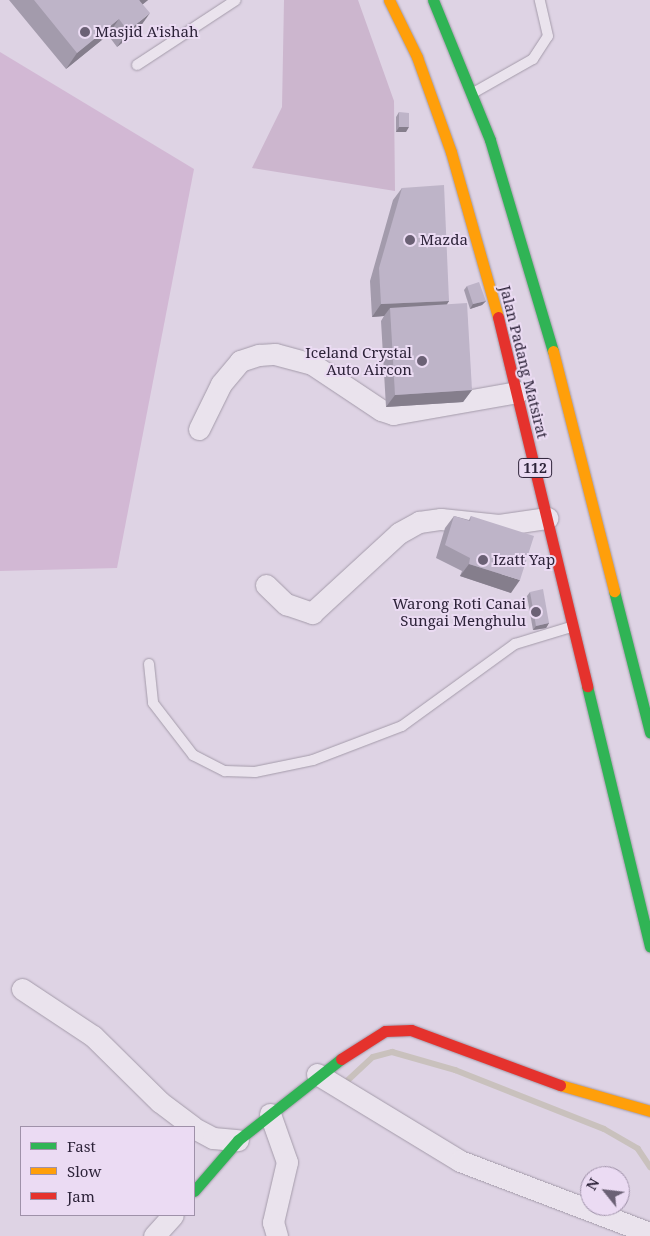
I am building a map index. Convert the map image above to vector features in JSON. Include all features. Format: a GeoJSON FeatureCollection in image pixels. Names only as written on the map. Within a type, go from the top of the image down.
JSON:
{"type":"FeatureCollection","features":[{"type":"Feature","properties":{"kind":"main road","name":"Jalan Padang Matsirat"},"geometry":{"type":"LineString","coordinates":[[389,0],[417,57],[451,152],[518,392],[634,889],[650,946]]}},
{"type":"Feature","properties":{"kind":"main road","name":"Jalan Padang Matsirat"},"geometry":{"type":"LineString","coordinates":[[434,0],[472,94],[556,360],[646,704],[650,732]]}},
{"type":"Feature","properties":{"kind":"main road"},"geometry":{"type":"LineString","coordinates":[[634,889],[650,882]]}},
{"type":"Feature","properties":{"kind":"main road"},"geometry":{"type":"LineString","coordinates":[[195,1190],[238,1140],[317,1074],[373,1036],[411,1030],[598,1099],[650,1110]]}},
{"type":"Feature","properties":{"kind":"street"},"geometry":{"type":"LineString","coordinates":[[199,429],[221,384],[240,361],[259,355],[275,354],[312,364],[381,410],[393,414],[518,392]]}},
{"type":"Feature","properties":{"kind":"street"},"geometry":{"type":"LineString","coordinates":[[266,585],[286,604],[312,613],[399,533],[419,522],[441,519],[499,526],[547,518]]}},
{"type":"Feature","properties":{"kind":"street"},"geometry":{"type":"LineString","coordinates":[[22,989],[93,1036],[160,1102],[190,1126]]}},
{"type":"Feature","properties":{"kind":"street"},"geometry":{"type":"LineString","coordinates":[[317,1074],[460,1161],[650,1233]]}},
{"type":"Feature","properties":{"kind":"street"},"geometry":{"type":"LineString","coordinates":[[270,1114],[287,1162],[273,1222],[277,1236]]}},
{"type":"Feature","properties":{"kind":"street"},"geometry":{"type":"LineString","coordinates":[[195,1129],[213,1138],[238,1140]]}},
{"type":"Feature","properties":{"kind":"street"},"geometry":{"type":"LineString","coordinates":[[154,1236],[172,1216]]}},
{"type":"Feature","properties":{"kind":"lane"},"geometry":{"type":"LineString","coordinates":[[137,65],[236,0]]}},
{"type":"Feature","properties":{"kind":"lane"},"geometry":{"type":"LineString","coordinates":[[472,94],[534,59],[548,36],[540,0]]}},
{"type":"Feature","properties":{"kind":"lane"},"geometry":{"type":"LineString","coordinates":[[149,664],[153,702],[193,755],[225,771],[255,772],[313,760],[402,726],[515,644],[572,627]]}},
{"type":"Feature","properties":{"kind":"shaded area"},"geometry":{"type":"Polygon","coordinates":[[[284,0],[358,0],[394,101],[395,191],[252,168],[282,107],[284,0]]]}},
{"type":"Feature","properties":{"kind":"shaded area"},"geometry":{"type":"Polygon","coordinates":[[[0,52],[194,169],[117,568],[0,571],[0,52]]]}},
{"type":"Feature","properties":{"kind":"building"},"geometry":{"type":"Polygon","coordinates":[[[34,0],[139,0],[150,13],[128,31],[119,19],[77,53],[34,0]]]}},
{"type":"Feature","properties":{"kind":"building"},"geometry":{"type":"Polygon","coordinates":[[[399,112],[409,113],[409,127],[399,127],[399,112]]]}},
{"type":"Feature","properties":{"kind":"building","name":"Mazda"},"geometry":{"type":"Polygon","coordinates":[[[444,185],[449,301],[381,304],[379,268],[402,188],[444,185]]]}},
{"type":"Feature","properties":{"kind":"building"},"geometry":{"type":"Polygon","coordinates":[[[479,282],[486,301],[473,304],[467,286],[479,282]]]}},
{"type":"Feature","properties":{"kind":"building","name":"Iceland Crystal Auto Aircon"},"geometry":{"type":"Polygon","coordinates":[[[467,303],[472,390],[395,395],[390,308],[467,303]]]}},
{"type":"Feature","properties":{"kind":"building","name":"Izatt Yap"},"geometry":{"type":"Polygon","coordinates":[[[454,516],[470,521],[471,516],[534,536],[520,580],[469,564],[470,558],[445,545],[454,516]]]}},
{"type":"Feature","properties":{"kind":"building","name":"Warong Roti Canai Sungai Menghulu"},"geometry":{"type":"Polygon","coordinates":[[[543,589],[549,623],[536,626],[530,592],[543,589]]]}},
{"type":"Feature","properties":{"kind":"waterway"},"geometry":{"type":"LineString","coordinates":[[347,1081],[373,1057],[392,1052],[455,1070],[604,1129],[638,1149],[650,1167]]}},
{"type":"Feature","properties":{"kind":"traffic: fast"},"geometry":{"type":"LineString","coordinates":[[433,0],[490,140],[553,351]]}},
{"type":"Feature","properties":{"kind":"traffic: fast"},"geometry":{"type":"LineString","coordinates":[[614,591],[650,732]]}},
{"type":"Feature","properties":{"kind":"traffic: fast"},"geometry":{"type":"LineString","coordinates":[[587,686],[650,946]]}},
{"type":"Feature","properties":{"kind":"traffic: fast"},"geometry":{"type":"LineString","coordinates":[[195,1190],[238,1140],[341,1059]]}},
{"type":"Feature","properties":{"kind":"traffic: slow"},"geometry":{"type":"LineString","coordinates":[[389,0],[417,57],[451,152],[498,317]]}},
{"type":"Feature","properties":{"kind":"traffic: slow"},"geometry":{"type":"LineString","coordinates":[[553,351],[614,591]]}},
{"type":"Feature","properties":{"kind":"traffic: slow"},"geometry":{"type":"LineString","coordinates":[[560,1085],[650,1111]]}},
{"type":"Feature","properties":{"kind":"traffic: jam"},"geometry":{"type":"LineString","coordinates":[[498,317],[587,686]]}},
{"type":"Feature","properties":{"kind":"traffic: jam"},"geometry":{"type":"LineString","coordinates":[[341,1059],[385,1031],[411,1030],[560,1085]]}},
{"type":"Feature","properties":{"kind":"place","name":"Masjid A'ishah"},"geometry":{"type":"Point","coordinates":[85,32]}},
{"type":"Feature","properties":{"kind":"place","name":"Mazda"},"geometry":{"type":"Point","coordinates":[410,240]}},
{"type":"Feature","properties":{"kind":"place","name":"Iceland Crystal Auto Aircon"},"geometry":{"type":"Point","coordinates":[422,361]}},
{"type":"Feature","properties":{"kind":"place","name":"Izatt Yap"},"geometry":{"type":"Point","coordinates":[483,560]}},
{"type":"Feature","properties":{"kind":"place","name":"Warong Roti Canai Sungai Menghulu"},"geometry":{"type":"Point","coordinates":[536,612]}}]}
